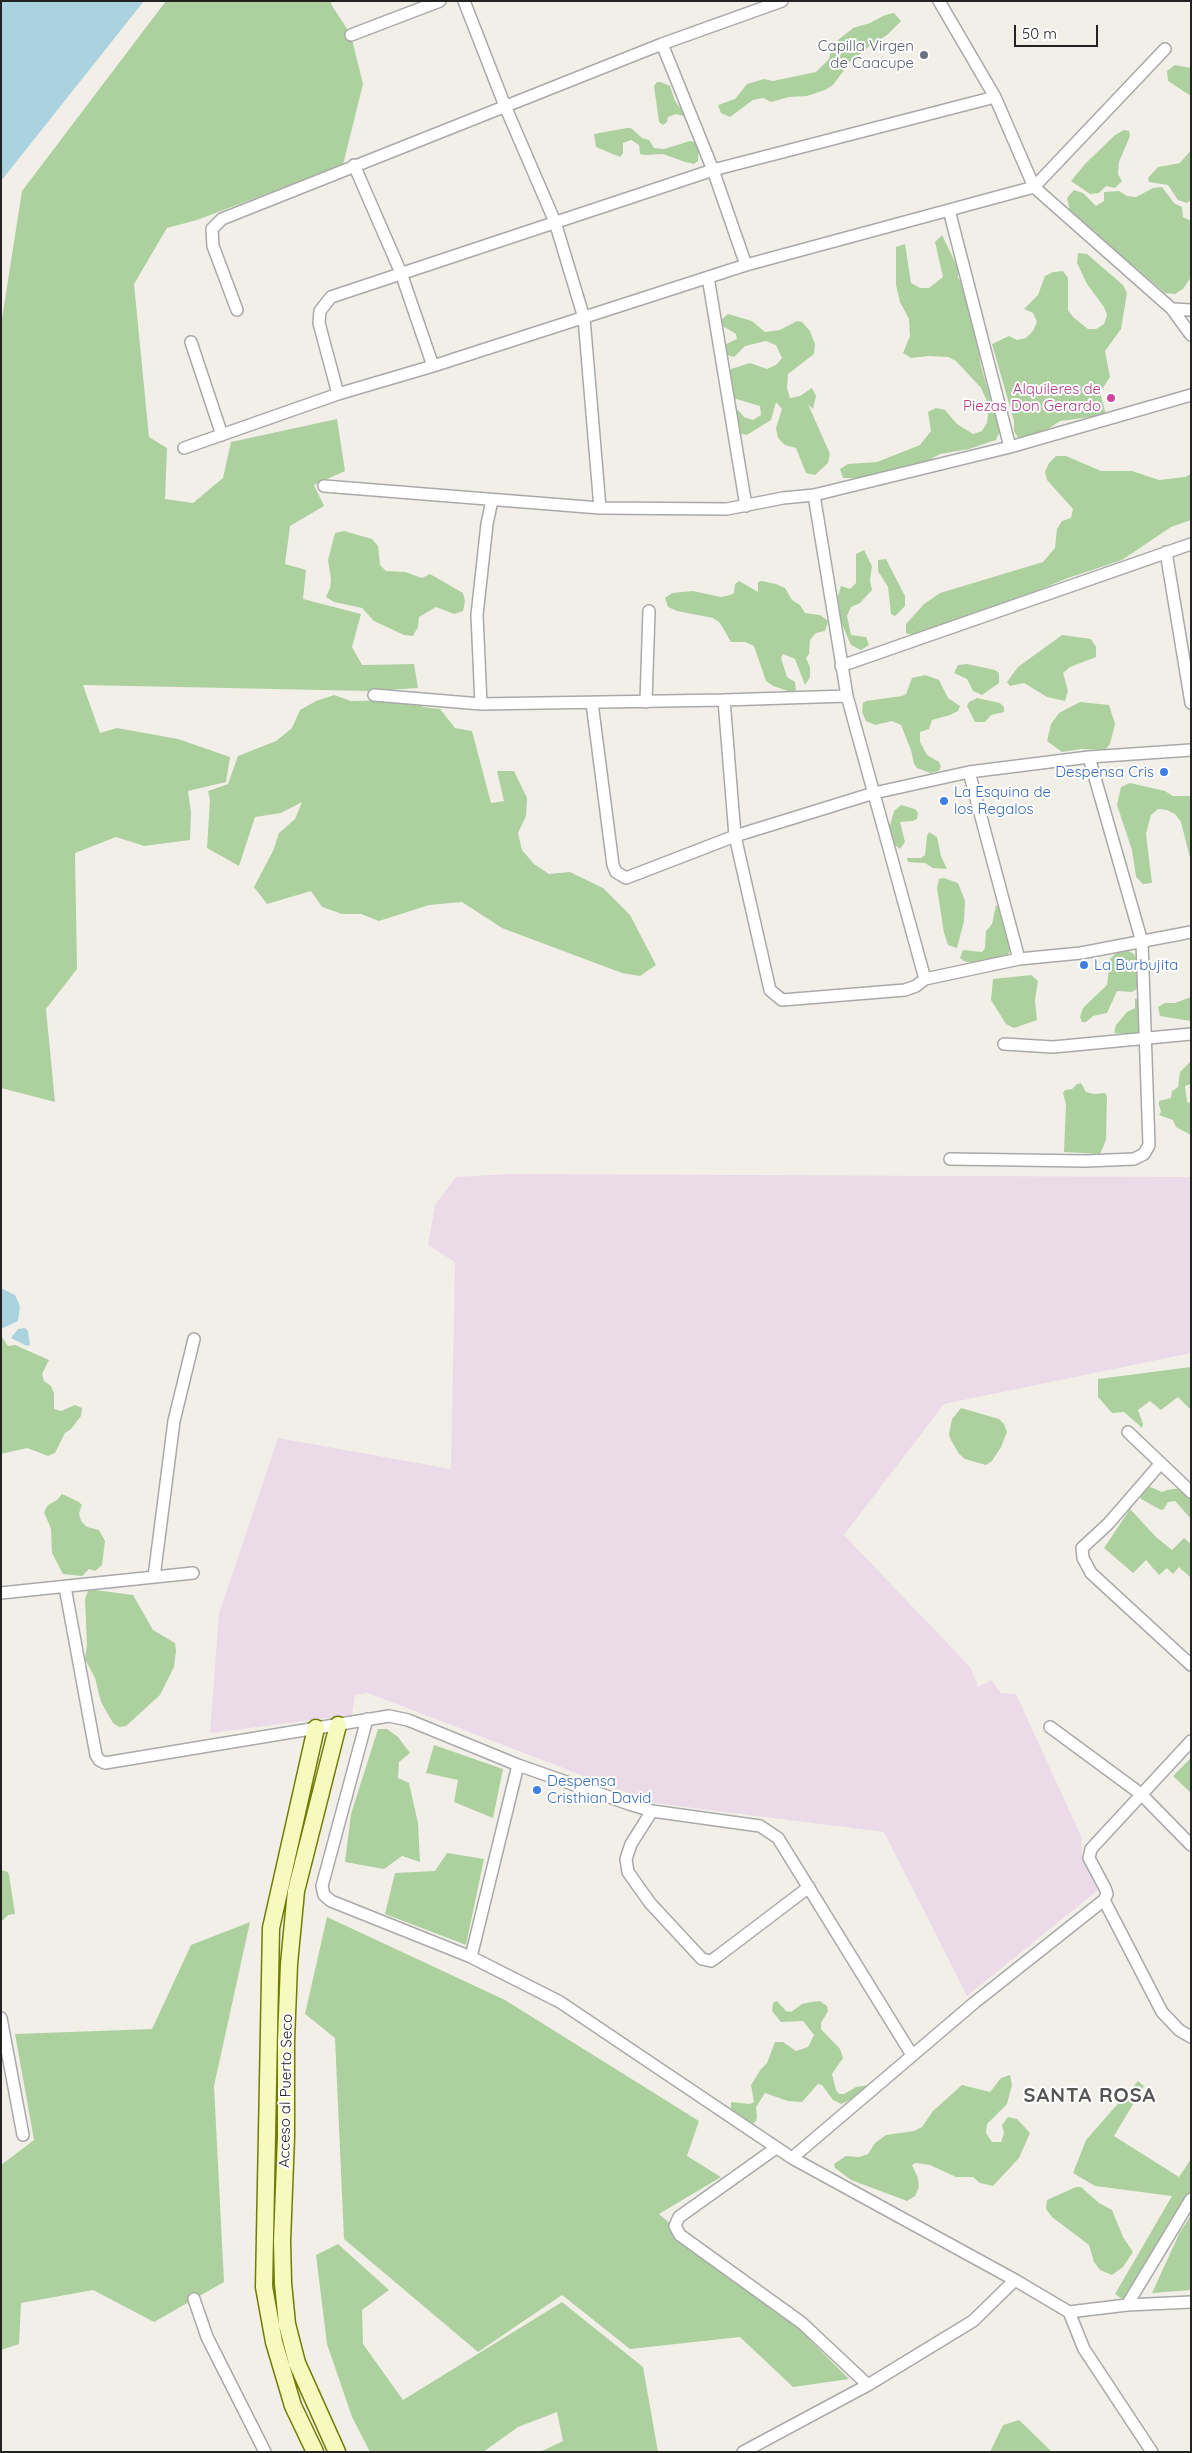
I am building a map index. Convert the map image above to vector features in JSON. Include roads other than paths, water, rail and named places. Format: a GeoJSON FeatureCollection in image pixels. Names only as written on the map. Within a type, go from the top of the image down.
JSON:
{"type":"FeatureCollection","features":[{"type":"Feature","properties":{"kind":"main road","name":"Acceso al Puerto Seco"},"geometry":{"type":"LineString","coordinates":[[337,2452],[297,2362],[289,2332],[282,2283],[282,2241],[286,2137],[286,2041],[296,1900],[338,1724]]}},
{"type":"Feature","properties":{"kind":"main road","name":"Acceso al Puerto Seco"},"geometry":{"type":"LineString","coordinates":[[314,2452],[293,2406],[274,2342],[264,2287],[271,1928],[316,1728]]}},
{"type":"Feature","properties":{"kind":"street"},"geometry":{"type":"LineString","coordinates":[[351,35],[440,1]]}},
{"type":"Feature","properties":{"kind":"street"},"geometry":{"type":"LineString","coordinates":[[464,1],[505,106],[555,222],[584,318],[600,508]]}},
{"type":"Feature","properties":{"kind":"street"},"geometry":{"type":"LineString","coordinates":[[237,310],[213,246],[212,229],[222,219],[662,44],[782,1]]}},
{"type":"Feature","properties":{"kind":"street"},"geometry":{"type":"LineString","coordinates":[[939,1],[995,97],[1034,187],[1172,310],[1191,335]]}},
{"type":"Feature","properties":{"kind":"street"},"geometry":{"type":"LineString","coordinates":[[662,44],[713,170],[746,265]]}},
{"type":"Feature","properties":{"kind":"street"},"geometry":{"type":"LineString","coordinates":[[184,448],[338,394],[434,366],[746,265],[1034,187],[1165,49]]}},
{"type":"Feature","properties":{"kind":"street"},"geometry":{"type":"LineString","coordinates":[[338,394],[319,323],[320,311],[331,297],[713,170],[995,97]]}},
{"type":"Feature","properties":{"kind":"street"},"geometry":{"type":"LineString","coordinates":[[354,165],[401,273],[434,366]]}},
{"type":"Feature","properties":{"kind":"street"},"geometry":{"type":"LineString","coordinates":[[949,210],[1010,447]]}},
{"type":"Feature","properties":{"kind":"street"},"geometry":{"type":"LineString","coordinates":[[708,278],[746,506]]}},
{"type":"Feature","properties":{"kind":"street"},"geometry":{"type":"LineString","coordinates":[[1172,310],[1191,310]]}},
{"type":"Feature","properties":{"kind":"street"},"geometry":{"type":"LineString","coordinates":[[191,342],[222,435]]}},
{"type":"Feature","properties":{"kind":"street"},"geometry":{"type":"LineString","coordinates":[[324,486],[600,508],[727,510],[814,495],[1010,447],[1191,395]]}},
{"type":"Feature","properties":{"kind":"street"},"geometry":{"type":"LineString","coordinates":[[814,495],[847,696],[925,979]]}},
{"type":"Feature","properties":{"kind":"street"},"geometry":{"type":"LineString","coordinates":[[481,704],[477,615],[487,524],[492,500]]}},
{"type":"Feature","properties":{"kind":"street"},"geometry":{"type":"LineString","coordinates":[[841,666],[1191,544]]}},
{"type":"Feature","properties":{"kind":"street"},"geometry":{"type":"LineString","coordinates":[[1166,552],[1191,703]]}},
{"type":"Feature","properties":{"kind":"street"},"geometry":{"type":"LineString","coordinates":[[646,702],[649,611]]}},
{"type":"Feature","properties":{"kind":"street"},"geometry":{"type":"LineString","coordinates":[[374,695],[481,704],[646,702],[847,696]]}},
{"type":"Feature","properties":{"kind":"street"},"geometry":{"type":"LineString","coordinates":[[724,700],[735,836],[770,990],[782,1000],[905,990],[916,986],[925,979],[1020,959],[1081,953],[1191,932]]}},
{"type":"Feature","properties":{"kind":"street"},"geometry":{"type":"LineString","coordinates":[[592,703],[616,872],[626,878],[634,877],[735,836],[874,793],[969,772],[1089,757],[1191,750]]}},
{"type":"Feature","properties":{"kind":"street"},"geometry":{"type":"LineString","coordinates":[[950,1159],[1086,1162],[1134,1159],[1144,1154],[1149,1145],[1142,942],[1089,757]]}},
{"type":"Feature","properties":{"kind":"street"},"geometry":{"type":"LineString","coordinates":[[969,772],[1020,959]]}},
{"type":"Feature","properties":{"kind":"street"},"geometry":{"type":"LineString","coordinates":[[1004,1044],[1053,1047],[1191,1034]]}},
{"type":"Feature","properties":{"kind":"street"},"geometry":{"type":"LineString","coordinates":[[154,1576],[174,1421],[194,1339]]}},
{"type":"Feature","properties":{"kind":"street"},"geometry":{"type":"LineString","coordinates":[[1128,1432],[1191,1492]]}},
{"type":"Feature","properties":{"kind":"street"},"geometry":{"type":"LineString","coordinates":[[1161,1463],[1108,1524],[1082,1548],[1083,1558],[1092,1573],[1191,1665]]}},
{"type":"Feature","properties":{"kind":"street"},"geometry":{"type":"LineString","coordinates":[[1,1593],[193,1573]]}},
{"type":"Feature","properties":{"kind":"street"},"geometry":{"type":"LineString","coordinates":[[65,1587],[96,1755],[99,1760],[105,1763],[389,1716],[408,1720],[518,1765],[652,1811],[760,1826],[778,1838],[912,2055]]}},
{"type":"Feature","properties":{"kind":"street"},"geometry":{"type":"LineString","coordinates":[[367,1719],[322,1886],[324,1895],[331,1901],[471,1957],[560,2002],[792,2158],[1015,2280],[1069,2312],[1127,2305],[1191,2302]]}},
{"type":"Feature","properties":{"kind":"street"},"geometry":{"type":"LineString","coordinates":[[1050,1727],[1141,1794],[1191,1845]]}},
{"type":"Feature","properties":{"kind":"street"},"geometry":{"type":"LineString","coordinates":[[792,2158],[912,2055],[1104,1900],[1107,1894],[1089,1858],[1091,1849],[1191,1741]]}},
{"type":"Feature","properties":{"kind":"street"},"geometry":{"type":"LineString","coordinates":[[471,1957],[518,1765]]}},
{"type":"Feature","properties":{"kind":"street"},"geometry":{"type":"LineString","coordinates":[[652,1811],[631,1844],[626,1859],[628,1872],[650,1903],[702,1959],[711,1961],[809,1887]]}},
{"type":"Feature","properties":{"kind":"street"},"geometry":{"type":"LineString","coordinates":[[1104,1900],[1162,2012],[1179,2030],[1191,2037]]}},
{"type":"Feature","properties":{"kind":"street"},"geometry":{"type":"LineString","coordinates":[[1,2018],[23,2136]]}},
{"type":"Feature","properties":{"kind":"street"},"geometry":{"type":"LineString","coordinates":[[776,2148],[679,2217],[675,2226],[680,2236],[802,2323],[868,2385]]}},
{"type":"Feature","properties":{"kind":"street"},"geometry":{"type":"LineString","coordinates":[[1127,2305],[1191,2199]]}},
{"type":"Feature","properties":{"kind":"street"},"geometry":{"type":"LineString","coordinates":[[743,2452],[756,2449],[868,2385],[973,2321],[1015,2280]]}},
{"type":"Feature","properties":{"kind":"street"},"geometry":{"type":"LineString","coordinates":[[194,2299],[207,2337],[265,2452]]}},
{"type":"Feature","properties":{"kind":"street"},"geometry":{"type":"LineString","coordinates":[[1069,2312],[1084,2350],[1152,2452]]}},
{"type":"Feature","properties":{"kind":"water"},"geometry":{"type":"Polygon","coordinates":[[[1,1],[144,1],[1,181],[1,1]]]}},
{"type":"Feature","properties":{"kind":"water"},"geometry":{"type":"Polygon","coordinates":[[[1,1288],[15,1295],[20,1306],[18,1321],[1,1329],[1,1288]]]}},
{"type":"Feature","properties":{"kind":"water"},"geometry":{"type":"Polygon","coordinates":[[[25,1328],[28,1331],[30,1345],[27,1346],[11,1338],[18,1329],[25,1328]]]}},
{"type":"Feature","properties":{"kind":"place","name":"Capilla Virgen de Caacupe"},"geometry":{"type":"Point","coordinates":[924,55]}},
{"type":"Feature","properties":{"kind":"place","name":"Alquileres de Piezas Don Gerardo"},"geometry":{"type":"Point","coordinates":[1111,398]}},
{"type":"Feature","properties":{"kind":"place","name":"Despensa Cris"},"geometry":{"type":"Point","coordinates":[1164,772]}},
{"type":"Feature","properties":{"kind":"place","name":"La Esquina de los Regalos"},"geometry":{"type":"Point","coordinates":[944,801]}},
{"type":"Feature","properties":{"kind":"place","name":"La Burbujita"},"geometry":{"type":"Point","coordinates":[1084,965]}},
{"type":"Feature","properties":{"kind":"place","name":"Despensa Cristhian David"},"geometry":{"type":"Point","coordinates":[537,1790]}},
{"type":"Feature","properties":{"kind":"district","name":"SANTA ROSA"},"geometry":{"type":"Point","coordinates":[1090,2096]}}]}
